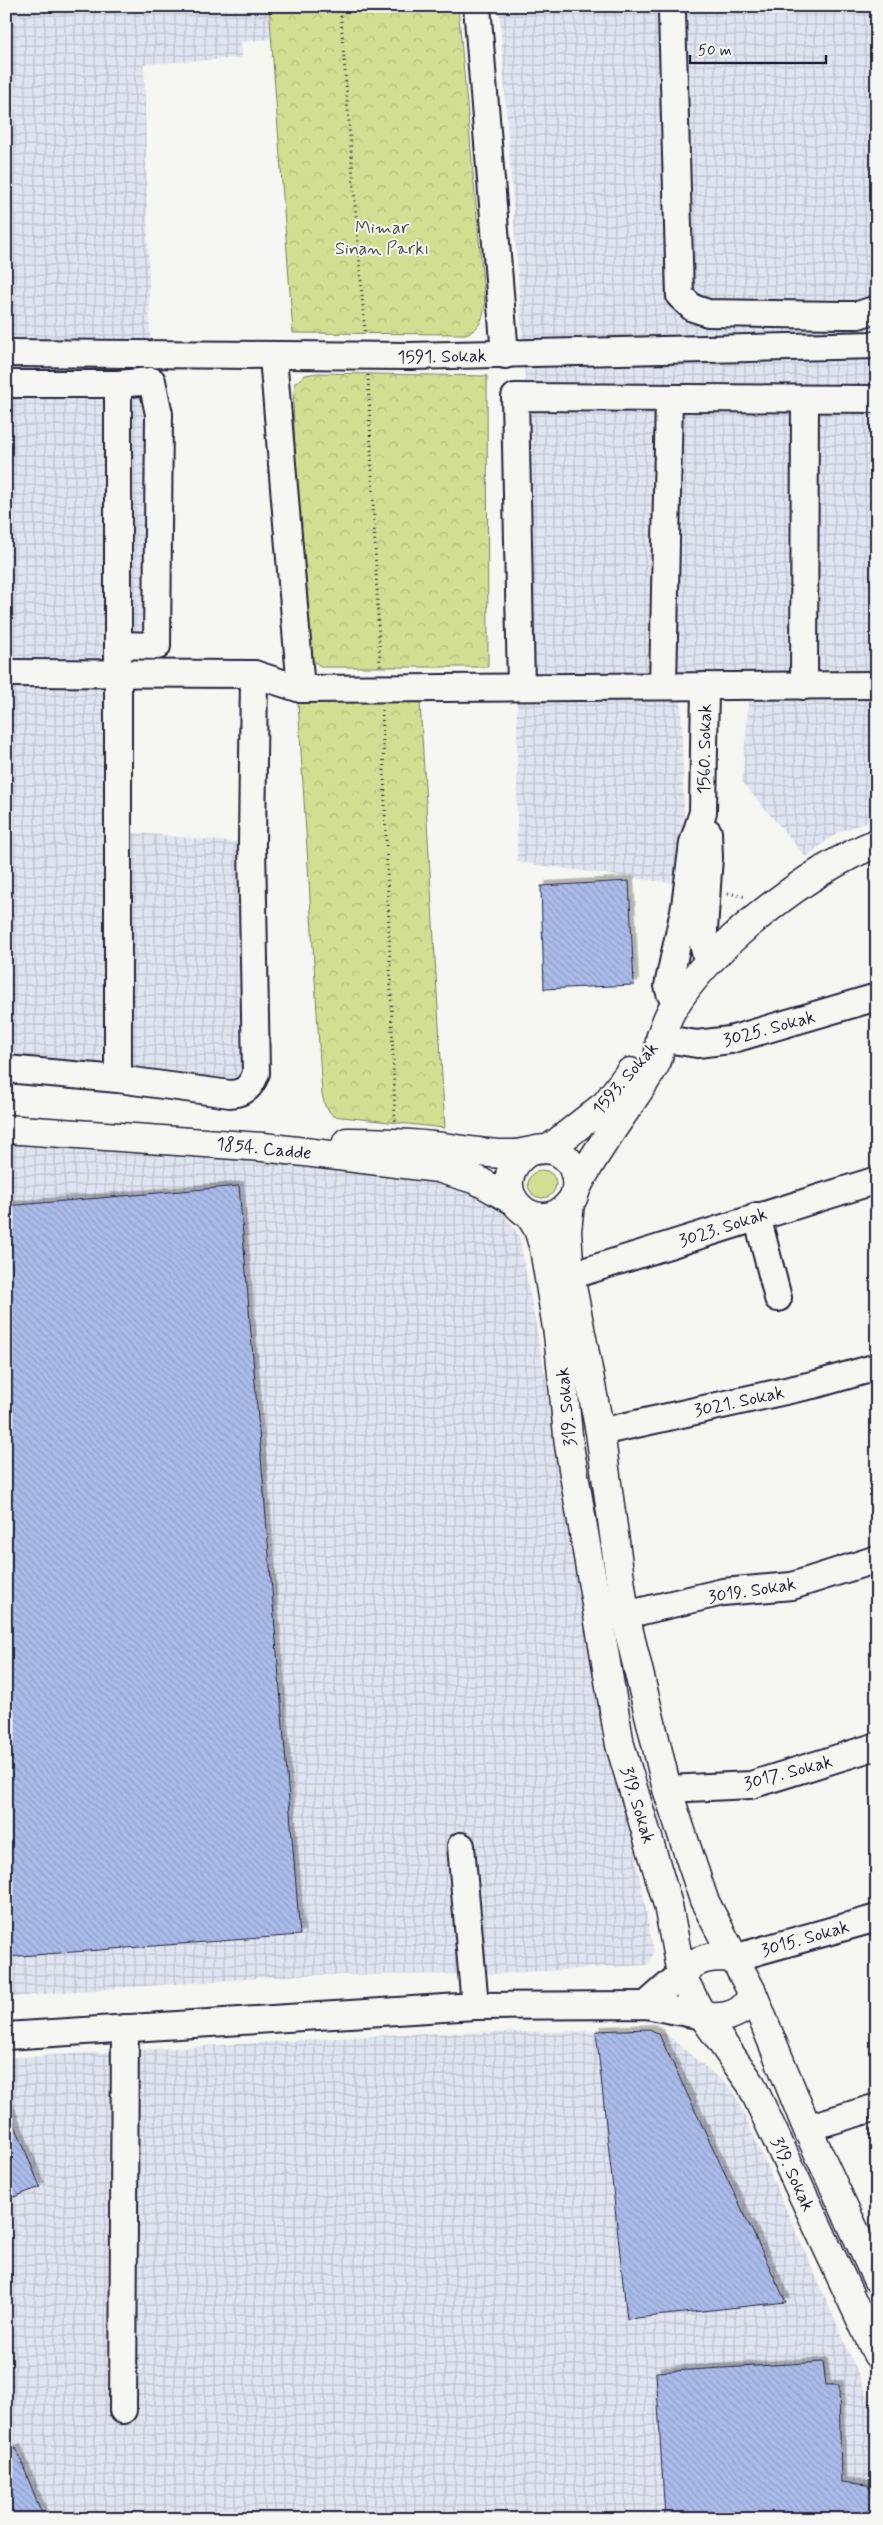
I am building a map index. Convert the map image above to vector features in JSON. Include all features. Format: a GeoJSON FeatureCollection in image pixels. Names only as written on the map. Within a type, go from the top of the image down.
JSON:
{"type":"FeatureCollection","features":[{"type":"Feature","properties":{"kind":"main road"},"geometry":{"type":"LineString","coordinates":[[660,1038],[677,1002],[690,983],[711,960],[773,906],[799,887],[840,860],[877,843]]}},
{"type":"Feature","properties":{"kind":"main road","name":"1593. Sokak"},"geometry":{"type":"LineString","coordinates":[[538,1150],[606,1104],[642,1054],[660,1038]]}},
{"type":"Feature","properties":{"kind":"main road","name":"1593. Sokak"},"geometry":{"type":"LineString","coordinates":[[573,1195],[656,1063],[660,1038]]}},
{"type":"Feature","properties":{"kind":"main road","name":"1854. Cadde"},"geometry":{"type":"LineString","coordinates":[[6,1129],[263,1147],[453,1171],[477,1180],[521,1208]]}},
{"type":"Feature","properties":{"kind":"main road"},"geometry":{"type":"LineString","coordinates":[[263,1147],[315,1142],[395,1142],[493,1153],[538,1150],[558,1152],[573,1167],[573,1195],[557,1214],[548,1216],[521,1208],[509,1190],[508,1179],[518,1158],[538,1150]]}},
{"type":"Feature","properties":{"kind":"main road","name":"319. Sokak"},"geometry":{"type":"LineString","coordinates":[[573,1195],[567,1231],[570,1276],[600,1432],[625,1615],[667,1789],[704,1900],[752,1992],[807,2128],[877,2279]]}},
{"type":"Feature","properties":{"kind":"main road","name":"319. Sokak"},"geometry":{"type":"LineString","coordinates":[[521,1208],[538,1229],[544,1248],[558,1334],[569,1445],[620,1745],[668,1905],[681,1974],[703,2016],[751,2084],[877,2354]]}},
{"type":"Feature","properties":{"kind":"main road"},"geometry":{"type":"LineString","coordinates":[[681,1974],[703,1958],[712,1956],[734,1958]]}},
{"type":"Feature","properties":{"kind":"main road"},"geometry":{"type":"LineString","coordinates":[[703,2016],[721,2018],[737,2013],[746,2005],[752,1992]]}},
{"type":"Feature","properties":{"kind":"street"},"geometry":{"type":"LineString","coordinates":[[477,6],[505,355]]}},
{"type":"Feature","properties":{"kind":"street"},"geometry":{"type":"LineString","coordinates":[[672,13],[680,296],[693,308],[708,313],[843,315],[858,314],[877,309]]}},
{"type":"Feature","properties":{"kind":"street"},"geometry":{"type":"LineString","coordinates":[[842,346],[843,315]]}},
{"type":"Feature","properties":{"kind":"street","name":"1591. Sokak"},"geometry":{"type":"LineString","coordinates":[[6,354],[273,357],[505,355],[877,345]]}},
{"type":"Feature","properties":{"kind":"street"},"geometry":{"type":"LineString","coordinates":[[273,357],[301,688]]}},
{"type":"Feature","properties":{"kind":"street"},"geometry":{"type":"LineString","coordinates":[[6,384],[118,384],[152,381],[159,414],[157,646],[118,645]]}},
{"type":"Feature","properties":{"kind":"street"},"geometry":{"type":"LineString","coordinates":[[118,384],[118,1079]]}},
{"type":"Feature","properties":{"kind":"street"},"geometry":{"type":"LineString","coordinates":[[521,687],[515,397],[877,399]]}},
{"type":"Feature","properties":{"kind":"street"},"geometry":{"type":"LineString","coordinates":[[663,686],[669,398]]}},
{"type":"Feature","properties":{"kind":"street"},"geometry":{"type":"LineString","coordinates":[[804,686],[805,399]]}},
{"type":"Feature","properties":{"kind":"street"},"geometry":{"type":"LineString","coordinates":[[6,673],[254,674],[301,688],[877,685]]}},
{"type":"Feature","properties":{"kind":"street"},"geometry":{"type":"LineString","coordinates":[[6,1069],[118,1079],[230,1094],[246,1090],[254,1078],[256,1073],[252,844],[254,674]]}},
{"type":"Feature","properties":{"kind":"street","name":"1560. Sokak"},"geometry":{"type":"LineString","coordinates":[[704,901],[709,834],[703,812],[705,686]]}},
{"type":"Feature","properties":{"kind":"street"},"geometry":{"type":"LineString","coordinates":[[704,901],[703,944],[706,956],[711,960]]}},
{"type":"Feature","properties":{"kind":"street"},"geometry":{"type":"LineString","coordinates":[[677,1002],[670,993],[668,986],[704,901]]}},
{"type":"Feature","properties":{"kind":"street","name":"3025. Sokak"},"geometry":{"type":"LineString","coordinates":[[660,1038],[697,1044],[730,1040],[877,997]]}},
{"type":"Feature","properties":{"kind":"street","name":"3023. Sokak"},"geometry":{"type":"LineString","coordinates":[[570,1276],[756,1216],[877,1180]]}},
{"type":"Feature","properties":{"kind":"street"},"geometry":{"type":"LineString","coordinates":[[756,1216],[778,1298]]}},
{"type":"Feature","properties":{"kind":"street","name":"3021. Sokak"},"geometry":{"type":"LineString","coordinates":[[600,1432],[817,1384],[877,1367]]}},
{"type":"Feature","properties":{"kind":"street","name":"3019. Sokak"},"geometry":{"type":"LineString","coordinates":[[625,1615],[723,1592],[792,1586],[877,1559]]}},
{"type":"Feature","properties":{"kind":"street","name":"3017. Sokak"},"geometry":{"type":"LineString","coordinates":[[667,1789],[751,1785],[877,1746]]}},
{"type":"Feature","properties":{"kind":"street"},"geometry":{"type":"LineString","coordinates":[[461,1846],[475,2006]]}},
{"type":"Feature","properties":{"kind":"street","name":"3015. Sokak"},"geometry":{"type":"LineString","coordinates":[[734,1958],[877,1918]]}},
{"type":"Feature","properties":{"kind":"street"},"geometry":{"type":"LineString","coordinates":[[646,2005],[681,1974]]}},
{"type":"Feature","properties":{"kind":"street"},"geometry":{"type":"LineString","coordinates":[[6,2036],[475,2006],[646,2005],[703,2016]]}},
{"type":"Feature","properties":{"kind":"street"},"geometry":{"type":"LineString","coordinates":[[123,2410],[126,2028]]}},
{"type":"Feature","properties":{"kind":"street"},"geometry":{"type":"LineString","coordinates":[[807,2128],[877,2107]]}},
{"type":"Feature","properties":{"kind":"path"},"geometry":{"type":"LineString","coordinates":[[340,6],[365,336]]}},
{"type":"Feature","properties":{"kind":"path"},"geometry":{"type":"LineString","coordinates":[[367,368],[380,668]]}},
{"type":"Feature","properties":{"kind":"path"},"geometry":{"type":"LineString","coordinates":[[382,700],[395,1142]]}},
{"type":"Feature","properties":{"kind":"path"},"geometry":{"type":"LineString","coordinates":[[704,901],[755,899]]}},
{"type":"Feature","properties":{"kind":"shaded area"},"geometry":{"type":"Polygon","coordinates":[[[6,6],[269,6],[270,39],[241,42],[242,58],[144,64],[157,646],[118,645],[118,831],[252,844],[252,1084],[6,1069],[6,6]]]}},
{"type":"Feature","properties":{"kind":"shaded area"},"geometry":{"type":"Polygon","coordinates":[[[499,6],[877,6],[877,318],[873,319],[877,381],[877,818],[837,833],[806,857],[742,782],[749,696],[681,700],[686,885],[517,862],[517,698],[528,420],[499,6]]]}},
{"type":"Feature","properties":{"kind":"shaded area"},"geometry":{"type":"Polygon","coordinates":[[[6,1139],[387,1169],[445,1180],[480,1195],[502,1211],[519,1236],[654,1953],[647,1965],[493,1974],[300,1975],[63,1992],[6,1998],[6,1139]]]}},
{"type":"Feature","properties":{"kind":"shaded area"},"geometry":{"type":"Polygon","coordinates":[[[662,2031],[733,2090],[836,2322],[877,2418],[877,2519],[6,2519],[6,2058],[420,2033],[662,2031]]]}},
{"type":"Feature","properties":{"kind":"green space","name":"Mimar Sinan Parkı"},"geometry":{"type":"Polygon","coordinates":[[[269,6],[458,6],[485,306],[481,320],[474,330],[465,334],[293,333],[269,6]]]}},
{"type":"Feature","properties":{"kind":"green space"},"geometry":{"type":"Polygon","coordinates":[[[318,373],[487,376],[488,667],[322,667],[312,660],[295,454],[293,402],[295,383],[305,375],[318,373]]]}},
{"type":"Feature","properties":{"kind":"green space"},"geometry":{"type":"Polygon","coordinates":[[[298,702],[420,702],[445,1128],[333,1116],[325,1106],[322,1094],[298,702]]]}},
{"type":"Feature","properties":{"kind":"green space"},"geometry":{"type":"Polygon","coordinates":[[[542,1170],[552,1174],[556,1184],[552,1194],[542,1198],[532,1194],[528,1184],[532,1174],[542,1170]]]}},
{"type":"Feature","properties":{"kind":"building"},"geometry":{"type":"Polygon","coordinates":[[[629,881],[634,985],[544,989],[541,886],[629,881]]]}},
{"type":"Feature","properties":{"kind":"building"},"geometry":{"type":"Polygon","coordinates":[[[239,1186],[300,1935],[6,1957],[6,1206],[239,1186]]]}},
{"type":"Feature","properties":{"kind":"building"},"geometry":{"type":"Polygon","coordinates":[[[650,2029],[659,2034],[786,2302],[627,2319],[596,2031],[650,2029]]]}},
{"type":"Feature","properties":{"kind":"building"},"geometry":{"type":"Polygon","coordinates":[[[6,2103],[40,2187],[6,2200],[6,2103]]]}},
{"type":"Feature","properties":{"kind":"building"},"geometry":{"type":"Polygon","coordinates":[[[823,2362],[826,2385],[839,2385],[841,2482],[868,2485],[877,2503],[877,2519],[665,2519],[656,2372],[823,2362]]]}},
{"type":"Feature","properties":{"kind":"building"},"geometry":{"type":"Polygon","coordinates":[[[16,2448],[44,2519],[6,2519],[6,2452],[16,2448]]]}}]}
